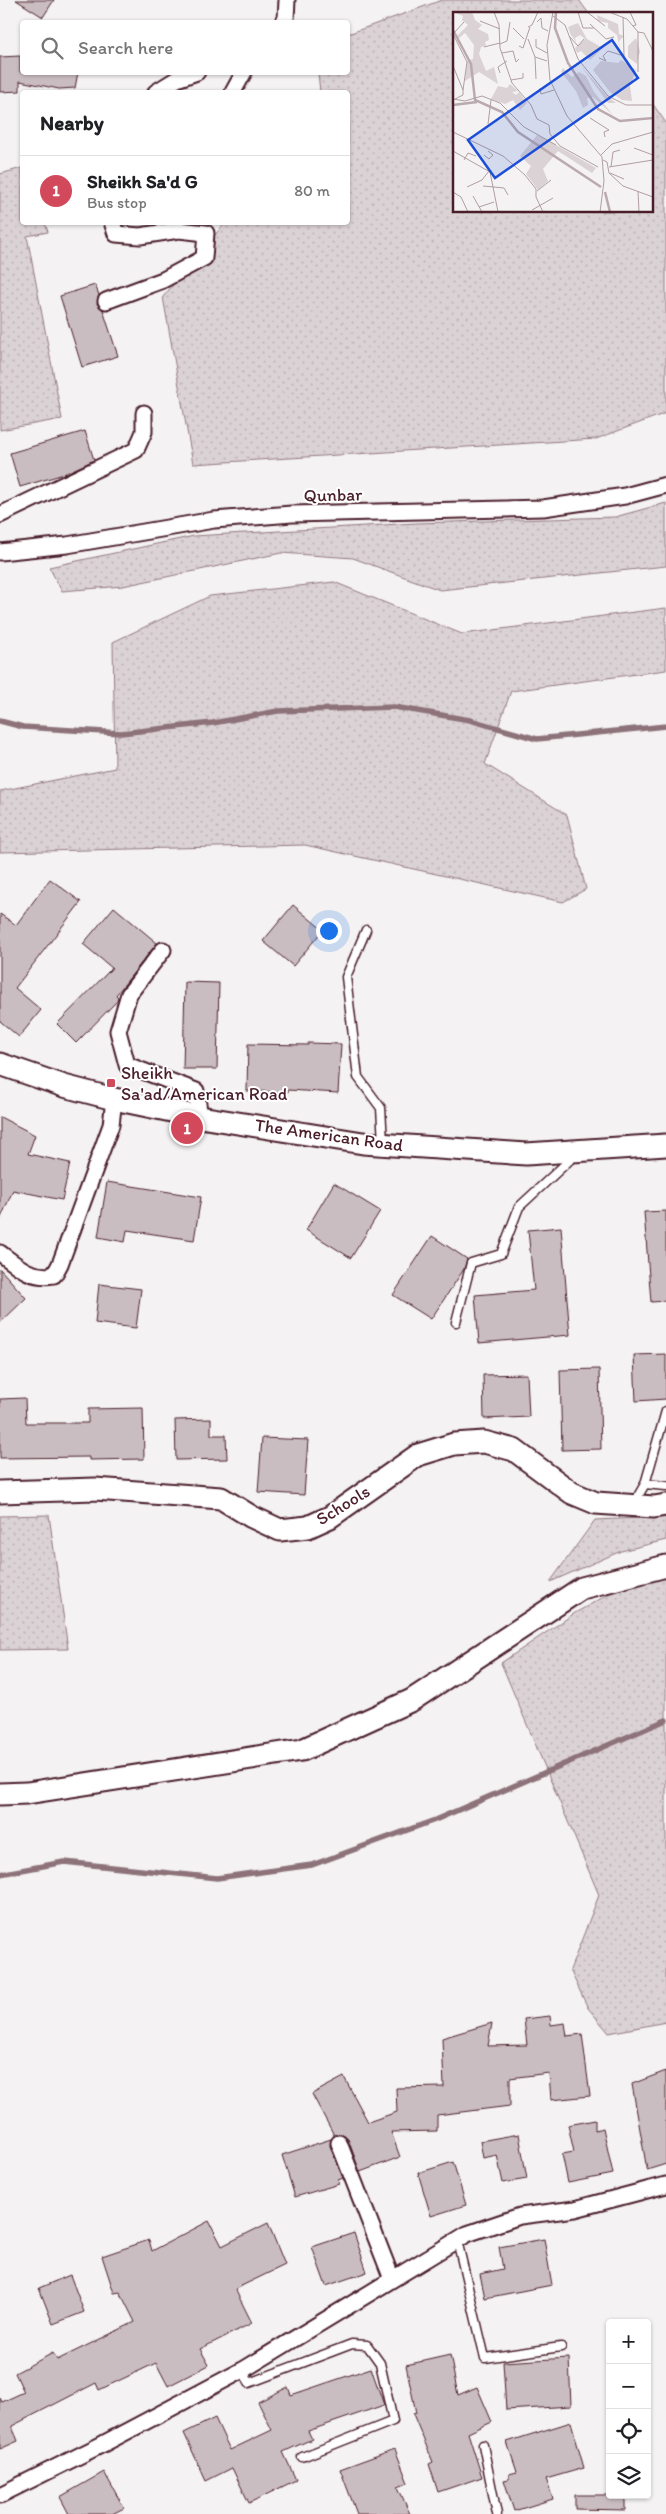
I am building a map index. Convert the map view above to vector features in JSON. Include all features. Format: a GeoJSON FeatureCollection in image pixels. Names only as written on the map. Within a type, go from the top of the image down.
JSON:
{"type":"FeatureCollection","features":[{"type":"Feature","properties":{"kind":"street"},"geometry":{"type":"LineString","coordinates":[[284,20],[288,0]]}},
{"type":"Feature","properties":{"kind":"street"},"geometry":{"type":"LineString","coordinates":[[159,90],[177,79],[188,75]]}},
{"type":"Feature","properties":{"kind":"street"},"geometry":{"type":"LineString","coordinates":[[234,90],[242,75]]}},
{"type":"Feature","properties":{"kind":"street"},"geometry":{"type":"LineString","coordinates":[[106,301],[163,280],[204,258],[207,238],[206,233],[179,230],[140,236],[116,234],[113,225]]}},
{"type":"Feature","properties":{"kind":"street"},"geometry":{"type":"LineString","coordinates":[[0,515],[136,450],[144,432],[144,413]]}},
{"type":"Feature","properties":{"kind":"street","name":"Qunbar"},"geometry":{"type":"LineString","coordinates":[[0,552],[58,546],[214,520],[292,514],[543,508],[625,496],[666,484]]}},
{"type":"Feature","properties":{"kind":"street"},"geometry":{"type":"LineString","coordinates":[[163,950],[128,994],[118,1031],[127,1064],[196,1091],[200,1117]]}},
{"type":"Feature","properties":{"kind":"street","name":"The American Road"},"geometry":{"type":"LineString","coordinates":[[0,1064],[64,1086],[200,1117],[383,1144],[526,1154],[666,1145]]}},
{"type":"Feature","properties":{"kind":"street"},"geometry":{"type":"LineString","coordinates":[[0,1253],[26,1272],[40,1277],[54,1275],[60,1264],[111,1125],[114,1098]]}},
{"type":"Feature","properties":{"kind":"street","name":"Schools"},"geometry":{"type":"LineString","coordinates":[[0,1492],[96,1489],[221,1498],[252,1517],[280,1530],[308,1527],[330,1517],[418,1455],[454,1444],[484,1442],[514,1450],[572,1493],[596,1503],[654,1507],[666,1505]]}},
{"type":"Feature","properties":{"kind":"street"},"geometry":{"type":"LineString","coordinates":[[0,1794],[27,1793],[302,1750],[412,1700],[582,1588],[666,1566]]}},
{"type":"Feature","properties":{"kind":"street"},"geometry":{"type":"LineString","coordinates":[[339,2143],[392,2279]]}},
{"type":"Feature","properties":{"kind":"street"},"geometry":{"type":"LineString","coordinates":[[0,2495],[103,2444],[243,2370],[467,2234],[520,2216],[575,2209],[666,2186]]}},
{"type":"Feature","properties":{"kind":"lane"},"geometry":{"type":"LineString","coordinates":[[366,930],[346,977],[358,1077],[381,1108],[383,1144]]}},
{"type":"Feature","properties":{"kind":"lane"},"geometry":{"type":"LineString","coordinates":[[456,1322],[471,1263],[501,1254],[519,1207],[579,1151]]}},
{"type":"Feature","properties":{"kind":"lane"},"geometry":{"type":"LineString","coordinates":[[633,1505],[645,1484],[666,1411]]}},
{"type":"Feature","properties":{"kind":"lane"},"geometry":{"type":"LineString","coordinates":[[645,1484],[666,1486]]}},
{"type":"Feature","properties":{"kind":"lane"},"geometry":{"type":"LineString","coordinates":[[457,2240],[485,2358],[561,2347]]}},
{"type":"Feature","properties":{"kind":"lane"},"geometry":{"type":"LineString","coordinates":[[243,2370],[249,2383],[352,2344],[367,2345],[380,2363],[393,2421],[302,2457]]}},
{"type":"Feature","properties":{"kind":"lane"},"geometry":{"type":"LineString","coordinates":[[483,2445],[497,2514]]}},
{"type":"Feature","properties":{"kind":"shaded area"},"geometry":{"type":"Polygon","coordinates":[[[442,0],[579,0],[588,12],[453,12],[453,212],[654,212],[654,106],[666,123],[666,413],[596,439],[193,464],[163,297],[223,225],[350,225],[350,90],[320,90],[318,75],[350,75],[350,33],[442,0]]]}},
{"type":"Feature","properties":{"kind":"shaded area"},"geometry":{"type":"Polygon","coordinates":[[[20,169],[20,225],[46,225],[48,232],[27,236],[62,419],[0,430],[0,174],[20,169]]]}},
{"type":"Feature","properties":{"kind":"shaded area"},"geometry":{"type":"Polygon","coordinates":[[[666,503],[666,566],[440,590],[353,558],[281,553],[123,586],[62,591],[49,567],[194,536],[417,523],[615,517],[666,503]]]}},
{"type":"Feature","properties":{"kind":"shaded area"},"geometry":{"type":"Polygon","coordinates":[[[334,582],[462,634],[666,608],[666,670],[511,691],[485,764],[567,815],[586,889],[563,902],[305,845],[0,852],[0,791],[115,768],[113,642],[210,596],[334,582]]]}},
{"type":"Feature","properties":{"kind":"shaded area"},"geometry":{"type":"Polygon","coordinates":[[[49,1515],[68,1649],[0,1650],[0,1516],[49,1515]]]}},
{"type":"Feature","properties":{"kind":"shaded area"},"geometry":{"type":"Polygon","coordinates":[[[666,1517],[666,1540],[621,1551],[550,1582],[595,1520],[666,1517]]]}},
{"type":"Feature","properties":{"kind":"shaded area"},"geometry":{"type":"Polygon","coordinates":[[[666,1570],[666,2022],[609,2033],[588,2008],[570,1970],[599,1895],[501,1663],[575,1613],[618,1589],[666,1570]]]}},
{"type":"Feature","properties":{"kind":"building"},"geometry":{"type":"Polygon","coordinates":[[[16,0],[54,0],[43,17],[16,0]]]}},
{"type":"Feature","properties":{"kind":"building"},"geometry":{"type":"Polygon","coordinates":[[[20,56],[20,75],[77,75],[75,88],[59,89],[20,81],[20,91],[0,92],[0,57],[20,56]]]}},
{"type":"Feature","properties":{"kind":"building"},"geometry":{"type":"Polygon","coordinates":[[[95,285],[99,295],[97,304],[103,310],[118,356],[82,367],[60,296],[95,285]]]}},
{"type":"Feature","properties":{"kind":"building"},"geometry":{"type":"Polygon","coordinates":[[[85,431],[94,460],[64,474],[20,487],[10,453],[85,431]]]}},
{"type":"Feature","properties":{"kind":"building"},"geometry":{"type":"Polygon","coordinates":[[[50,879],[81,902],[15,988],[41,1010],[19,1037],[0,1021],[0,914],[16,925],[50,879]]]}},
{"type":"Feature","properties":{"kind":"building"},"geometry":{"type":"Polygon","coordinates":[[[293,905],[323,930],[293,966],[263,941],[293,905]]]}},
{"type":"Feature","properties":{"kind":"building"},"geometry":{"type":"Polygon","coordinates":[[[114,907],[157,943],[116,995],[118,997],[117,1001],[76,1043],[57,1024],[112,968],[83,944],[114,907]]]}},
{"type":"Feature","properties":{"kind":"building"},"geometry":{"type":"Polygon","coordinates":[[[185,982],[219,983],[217,1069],[183,1069],[185,982]]]}},
{"type":"Feature","properties":{"kind":"building"},"geometry":{"type":"Polygon","coordinates":[[[308,1043],[341,1044],[338,1093],[288,1090],[288,1092],[247,1091],[248,1044],[308,1045],[308,1043]]]}},
{"type":"Feature","properties":{"kind":"building"},"geometry":{"type":"Polygon","coordinates":[[[0,1117],[35,1135],[28,1154],[70,1163],[62,1200],[13,1190],[0,1220],[0,1117]]]}},
{"type":"Feature","properties":{"kind":"building"},"geometry":{"type":"Polygon","coordinates":[[[107,1182],[201,1197],[194,1240],[127,1230],[125,1242],[98,1237],[107,1182]]]}},
{"type":"Feature","properties":{"kind":"building"},"geometry":{"type":"Polygon","coordinates":[[[334,1183],[380,1211],[351,1258],[306,1230],[334,1183]]]}},
{"type":"Feature","properties":{"kind":"building"},"geometry":{"type":"Polygon","coordinates":[[[666,1211],[666,1301],[651,1302],[644,1212],[666,1211]]]}},
{"type":"Feature","properties":{"kind":"building"},"geometry":{"type":"Polygon","coordinates":[[[561,1227],[570,1335],[479,1343],[475,1295],[534,1290],[528,1230],[561,1227]]]}},
{"type":"Feature","properties":{"kind":"building"},"geometry":{"type":"Polygon","coordinates":[[[432,1236],[467,1259],[464,1269],[431,1319],[393,1295],[432,1236]]]}},
{"type":"Feature","properties":{"kind":"building"},"geometry":{"type":"Polygon","coordinates":[[[0,1269],[26,1298],[0,1323],[0,1269]]]}},
{"type":"Feature","properties":{"kind":"building"},"geometry":{"type":"Polygon","coordinates":[[[99,1284],[141,1289],[136,1328],[95,1323],[99,1284]]]}},
{"type":"Feature","properties":{"kind":"building"},"geometry":{"type":"Polygon","coordinates":[[[666,1354],[666,1399],[636,1401],[634,1355],[666,1354]]]}},
{"type":"Feature","properties":{"kind":"building"},"geometry":{"type":"Polygon","coordinates":[[[599,1369],[601,1449],[562,1450],[560,1370],[599,1369]]]}},
{"type":"Feature","properties":{"kind":"building"},"geometry":{"type":"Polygon","coordinates":[[[527,1374],[529,1417],[484,1419],[483,1375],[527,1374]]]}},
{"type":"Feature","properties":{"kind":"building"},"geometry":{"type":"Polygon","coordinates":[[[25,1398],[26,1423],[88,1423],[88,1409],[143,1408],[144,1459],[89,1460],[89,1457],[0,1458],[0,1399],[25,1398]]]}},
{"type":"Feature","properties":{"kind":"building"},"geometry":{"type":"Polygon","coordinates":[[[211,1419],[211,1435],[226,1435],[227,1459],[176,1460],[175,1420],[211,1419]]]}},
{"type":"Feature","properties":{"kind":"building"},"geometry":{"type":"Polygon","coordinates":[[[262,1438],[308,1440],[304,1495],[258,1492],[262,1438]]]}},
{"type":"Feature","properties":{"kind":"building"},"geometry":{"type":"Polygon","coordinates":[[[550,2016],[551,2025],[565,2023],[567,2036],[582,2034],[590,2096],[551,2100],[549,2073],[510,2078],[510,2106],[437,2115],[437,2131],[391,2132],[400,2157],[360,2172],[348,2139],[341,2134],[334,2135],[312,2094],[344,2077],[368,2122],[397,2112],[396,2088],[444,2087],[442,2038],[492,2023],[488,2046],[527,2045],[524,2019],[550,2016]]]}},
{"type":"Feature","properties":{"kind":"building"},"geometry":{"type":"Polygon","coordinates":[[[666,2071],[666,2164],[647,2170],[632,2084],[666,2071]]]}},
{"type":"Feature","properties":{"kind":"building"},"geometry":{"type":"Polygon","coordinates":[[[595,2120],[595,2130],[603,2128],[613,2174],[568,2183],[562,2154],[574,2152],[568,2125],[595,2120]]]}},
{"type":"Feature","properties":{"kind":"building"},"geometry":{"type":"Polygon","coordinates":[[[519,2134],[527,2179],[503,2183],[497,2155],[483,2158],[480,2141],[519,2134]]]}},
{"type":"Feature","properties":{"kind":"building"},"geometry":{"type":"Polygon","coordinates":[[[331,2139],[330,2146],[343,2178],[338,2180],[339,2184],[295,2197],[282,2155],[331,2139]]]}},
{"type":"Feature","properties":{"kind":"building"},"geometry":{"type":"Polygon","coordinates":[[[453,2162],[466,2205],[431,2216],[418,2173],[453,2162]]]}},
{"type":"Feature","properties":{"kind":"building"},"geometry":{"type":"Polygon","coordinates":[[[209,2221],[222,2246],[268,2223],[285,2265],[235,2289],[252,2323],[200,2349],[209,2365],[168,2386],[156,2363],[99,2390],[96,2383],[12,2426],[18,2441],[0,2449],[0,2398],[2,2402],[24,2392],[15,2373],[53,2353],[57,2360],[135,2322],[120,2292],[114,2293],[102,2256],[149,2240],[152,2251],[209,2221]]]}},
{"type":"Feature","properties":{"kind":"building"},"geometry":{"type":"Polygon","coordinates":[[[354,2233],[367,2272],[326,2286],[312,2247],[354,2233]]]}},
{"type":"Feature","properties":{"kind":"building"},"geometry":{"type":"Polygon","coordinates":[[[544,2239],[552,2285],[485,2298],[480,2274],[503,2269],[499,2247],[544,2239]]]}},
{"type":"Feature","properties":{"kind":"building"},"geometry":{"type":"Polygon","coordinates":[[[70,2275],[84,2312],[53,2324],[39,2288],[70,2275]]]}},
{"type":"Feature","properties":{"kind":"building"},"geometry":{"type":"Polygon","coordinates":[[[450,2355],[458,2395],[477,2387],[492,2422],[468,2433],[482,2477],[438,2492],[429,2464],[433,2462],[413,2414],[416,2413],[406,2365],[450,2355]]]}},
{"type":"Feature","properties":{"kind":"building"},"geometry":{"type":"Polygon","coordinates":[[[569,2358],[571,2406],[506,2410],[503,2362],[569,2358]]]}},
{"type":"Feature","properties":{"kind":"building"},"geometry":{"type":"Polygon","coordinates":[[[371,2368],[384,2405],[308,2431],[312,2439],[283,2452],[296,2480],[249,2503],[232,2468],[206,2481],[184,2433],[215,2418],[230,2450],[272,2430],[258,2402],[288,2387],[291,2395],[371,2368]]]}},
{"type":"Feature","properties":{"kind":"building"},"geometry":{"type":"Polygon","coordinates":[[[571,2422],[584,2468],[546,2479],[553,2499],[514,2511],[504,2480],[509,2479],[509,2474],[517,2472],[507,2442],[571,2422]]]}},
{"type":"Feature","properties":{"kind":"building"},"geometry":{"type":"Polygon","coordinates":[[[395,2449],[408,2483],[398,2487],[410,2514],[357,2514],[340,2469],[395,2449]]]}},
{"type":"Feature","properties":{"kind":"building"},"geometry":{"type":"Polygon","coordinates":[[[104,2472],[124,2508],[112,2514],[69,2514],[60,2497],[104,2472]]]}},
{"type":"Feature","properties":{"kind":"building"},"geometry":{"type":"Polygon","coordinates":[[[575,2495],[606,2495],[606,2499],[625,2499],[625,2510],[575,2509],[575,2495]]]}},
{"type":"Feature","properties":{"kind":"waterway"},"geometry":{"type":"LineString","coordinates":[[0,721],[23,727],[121,733],[213,723],[278,711],[394,707],[470,720],[537,739],[666,726]]}},
{"type":"Feature","properties":{"kind":"waterway"},"geometry":{"type":"LineString","coordinates":[[0,1874],[64,1862],[217,1878],[312,1865],[435,1820],[666,1720]]}},
{"type":"Feature","properties":{"kind":"place","name":"Sheikh Sa'ad/American Road"},"geometry":{"type":"Point","coordinates":[111,1083]}},
{"type":"Feature","properties":{"kind":"place","name":"Sheikh Sa'd G"},"geometry":{"type":"Point","coordinates":[187,1128]}}]}
